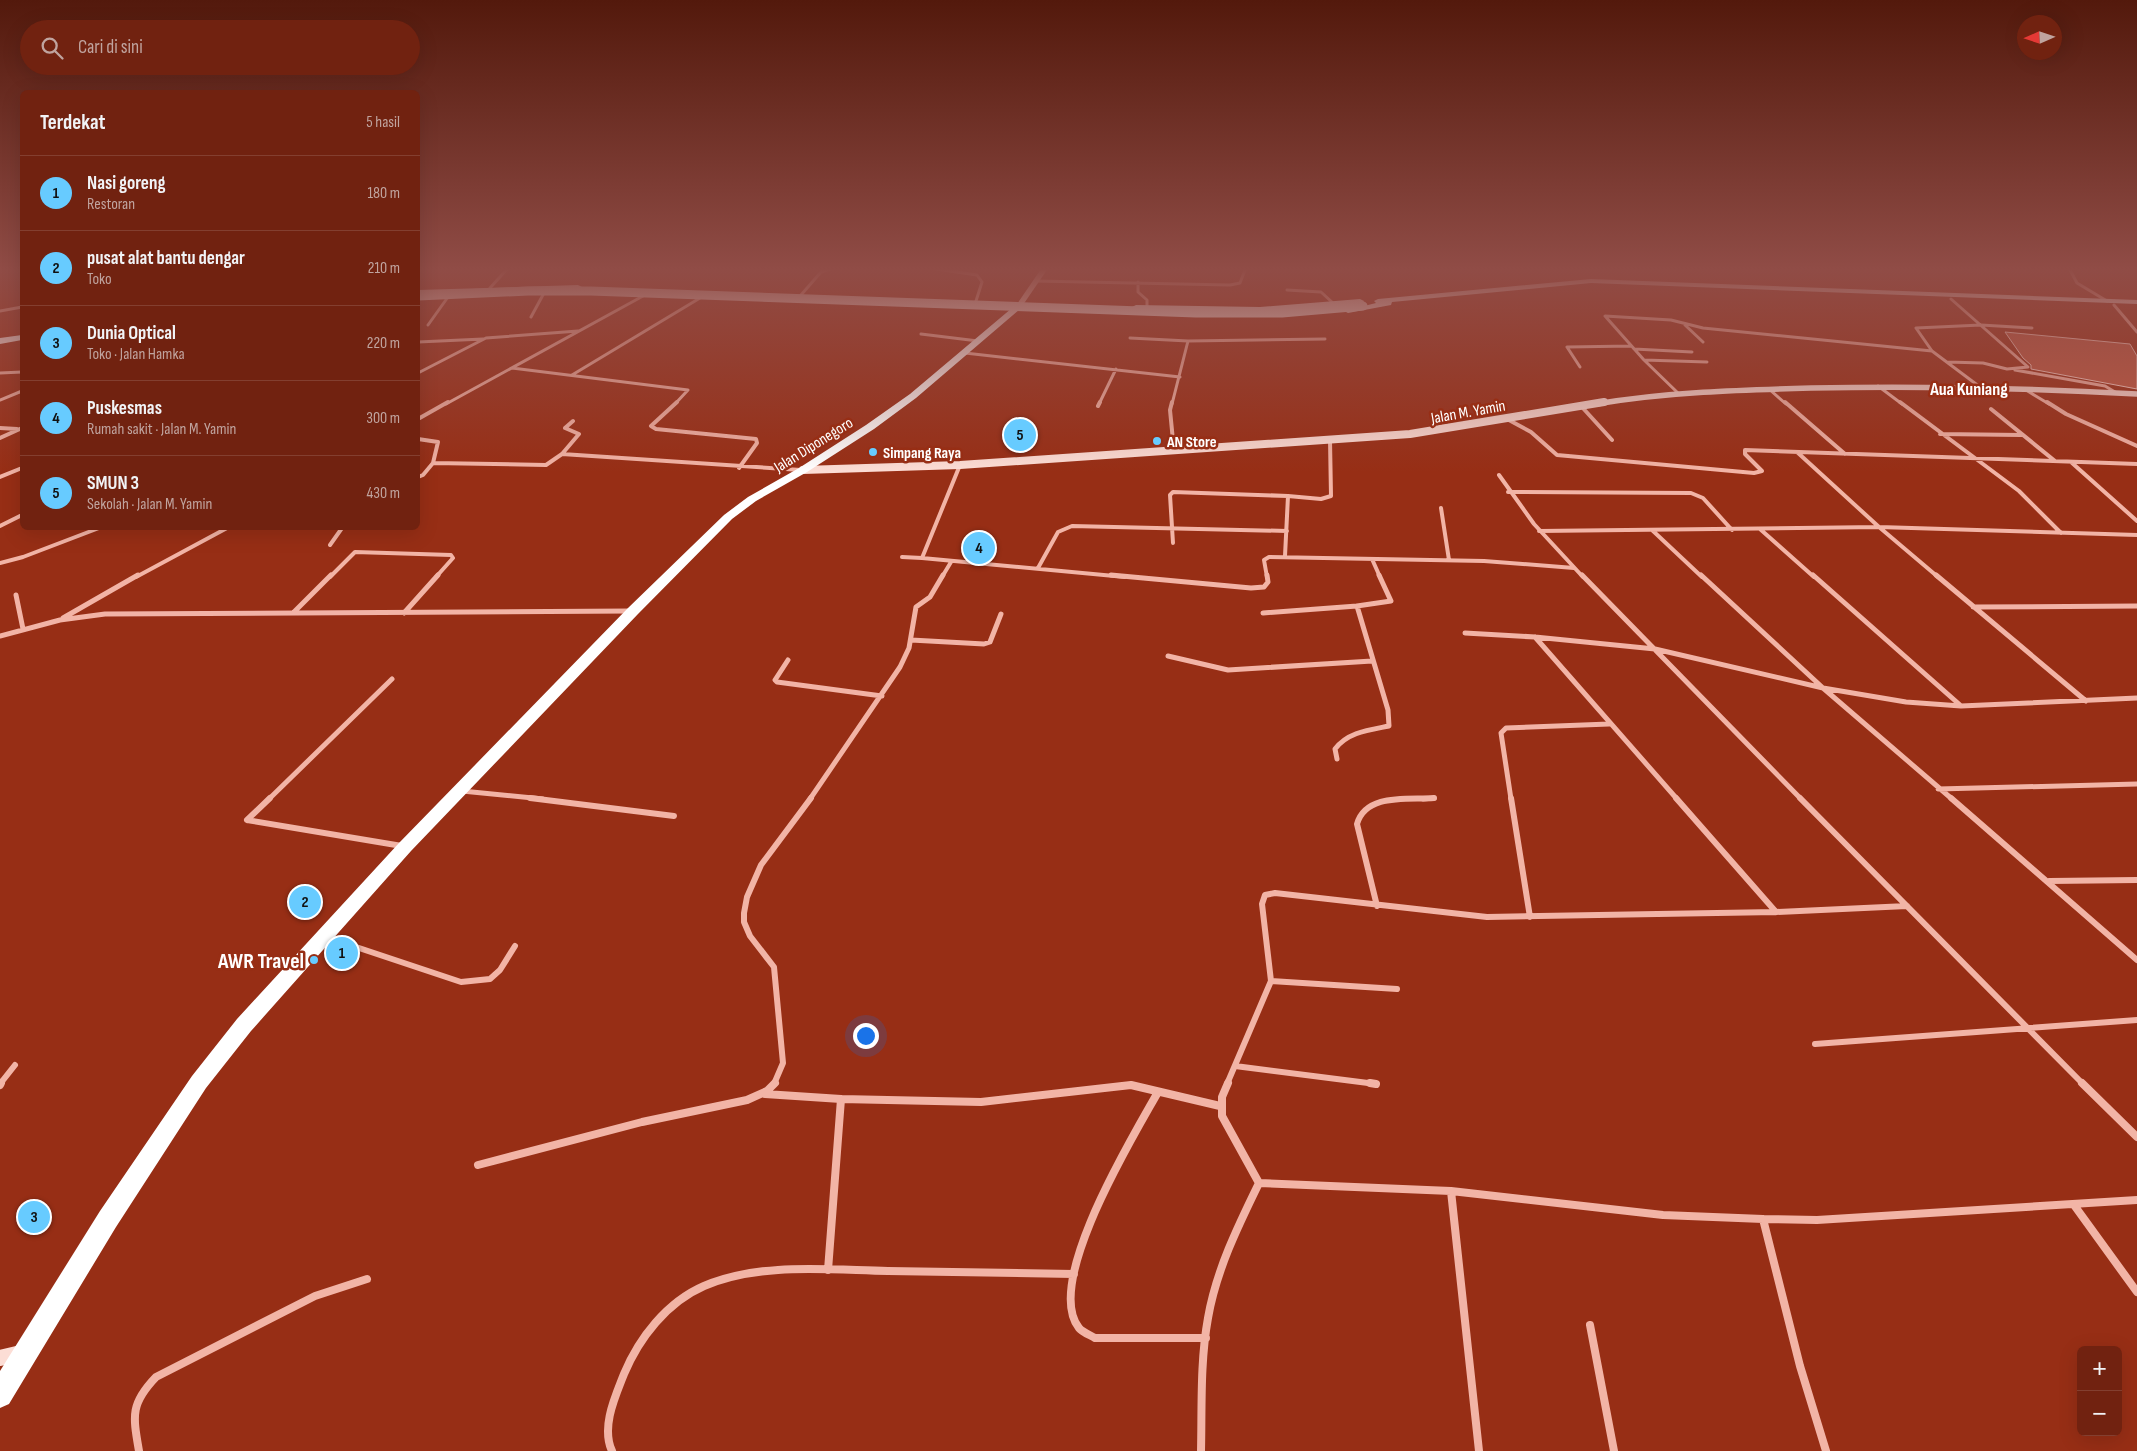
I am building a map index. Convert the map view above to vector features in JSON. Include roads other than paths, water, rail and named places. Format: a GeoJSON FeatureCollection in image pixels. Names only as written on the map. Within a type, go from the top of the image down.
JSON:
{"type":"FeatureCollection","features":[{"type":"Feature","properties":{"kind":"highway","name":"Jalan Diponegoro"},"geometry":{"type":"LineString","coordinates":[[0,1395],[108,1219],[199,1082],[244,1025],[405,847],[633,611],[728,517],[752,499],[804,470],[913,396],[984,336]]}},
{"type":"Feature","properties":{"kind":"highway"},"geometry":{"type":"LineString","coordinates":[[0,343],[20,339]]}},
{"type":"Feature","properties":{"kind":"street"},"geometry":{"type":"LineString","coordinates":[[420,342],[517,336]]}},
{"type":"Feature","properties":{"kind":"street"},"geometry":{"type":"LineString","coordinates":[[420,418],[573,336]]}},
{"type":"Feature","properties":{"kind":"street"},"geometry":{"type":"LineString","coordinates":[[571,375],[637,336]]}},
{"type":"Feature","properties":{"kind":"street"},"geometry":{"type":"LineString","coordinates":[[936,336],[978,341]]}},
{"type":"Feature","properties":{"kind":"street"},"geometry":{"type":"LineString","coordinates":[[1623,336],[1679,394]]}},
{"type":"Feature","properties":{"kind":"street"},"geometry":{"type":"LineString","coordinates":[[1696,336],[1703,342]]}},
{"type":"Feature","properties":{"kind":"street"},"geometry":{"type":"LineString","coordinates":[[1779,336],[1932,351]]}},
{"type":"Feature","properties":{"kind":"street"},"geometry":{"type":"LineString","coordinates":[[1922,336],[1932,351],[1980,387]]}},
{"type":"Feature","properties":{"kind":"street"},"geometry":{"type":"LineString","coordinates":[[1993,336],[2028,367],[2007,369]]}},
{"type":"Feature","properties":{"kind":"street"},"geometry":{"type":"LineString","coordinates":[[420,372],[486,338]]}},
{"type":"Feature","properties":{"kind":"street"},"geometry":{"type":"LineString","coordinates":[[1130,338],[1188,341],[1325,339]]}},
{"type":"Feature","properties":{"kind":"street"},"geometry":{"type":"LineString","coordinates":[[1174,451],[1170,410],[1188,341]]}},
{"type":"Feature","properties":{"kind":"street"},"geometry":{"type":"LineString","coordinates":[[1580,367],[1567,347],[1632,347],[1692,352]]}},
{"type":"Feature","properties":{"kind":"street"},"geometry":{"type":"LineString","coordinates":[[965,353],[1180,377]]}},
{"type":"Feature","properties":{"kind":"street"},"geometry":{"type":"LineString","coordinates":[[1644,360],[1707,362]]}},
{"type":"Feature","properties":{"kind":"street"},"geometry":{"type":"LineString","coordinates":[[1947,362],[1983,363],[2105,386],[2115,392]]}},
{"type":"Feature","properties":{"kind":"street"},"geometry":{"type":"LineString","coordinates":[[512,368],[688,390],[687,394],[651,426],[656,429],[756,440],[757,443],[739,468]]}},
{"type":"Feature","properties":{"kind":"street"},"geometry":{"type":"LineString","coordinates":[[1098,406],[1116,370]]}},
{"type":"Feature","properties":{"kind":"street"},"geometry":{"type":"LineString","coordinates":[[0,373],[20,372]]}},
{"type":"Feature","properties":{"kind":"street"},"geometry":{"type":"LineString","coordinates":[[1877,386],[2020,491],[2061,533]]}},
{"type":"Feature","properties":{"kind":"street","name":"Jalan M. Yamin"},"geometry":{"type":"LineString","coordinates":[[804,470],[960,465],[1438,431],[1581,406],[1679,394],[1769,388],[1980,387],[2137,394]]}},
{"type":"Feature","properties":{"kind":"street"},"geometry":{"type":"LineString","coordinates":[[1769,388],[1845,454]]}},
{"type":"Feature","properties":{"kind":"street"},"geometry":{"type":"LineString","coordinates":[[2023,388],[2066,414],[2137,446]]}},
{"type":"Feature","properties":{"kind":"street"},"geometry":{"type":"LineString","coordinates":[[0,400],[20,392]]}},
{"type":"Feature","properties":{"kind":"street"},"geometry":{"type":"LineString","coordinates":[[1581,406],[1612,440]]}},
{"type":"Feature","properties":{"kind":"street"},"geometry":{"type":"LineString","coordinates":[[1991,409],[2055,461]]}},
{"type":"Feature","properties":{"kind":"street"},"geometry":{"type":"LineString","coordinates":[[1506,419],[1537,436],[1550,451],[1566,457],[1758,473],[1762,471],[1745,454],[1745,450],[1977,460],[2137,464]]}},
{"type":"Feature","properties":{"kind":"street"},"geometry":{"type":"LineString","coordinates":[[434,463],[538,466],[551,463],[562,454],[579,434],[565,428],[573,421]]}},
{"type":"Feature","properties":{"kind":"street"},"geometry":{"type":"LineString","coordinates":[[0,428],[20,429]]}},
{"type":"Feature","properties":{"kind":"street"},"geometry":{"type":"LineString","coordinates":[[0,438],[20,430]]}},
{"type":"Feature","properties":{"kind":"street"},"geometry":{"type":"LineString","coordinates":[[1940,434],[2021,435]]}},
{"type":"Feature","properties":{"kind":"street"},"geometry":{"type":"LineString","coordinates":[[420,439],[438,442],[434,463],[420,476]]}},
{"type":"Feature","properties":{"kind":"street"},"geometry":{"type":"LineString","coordinates":[[1173,542],[1170,495],[1173,492],[1320,499],[1332,496],[1330,440]]}},
{"type":"Feature","properties":{"kind":"street"},"geometry":{"type":"LineString","coordinates":[[1797,452],[1879,527],[2086,702]]}},
{"type":"Feature","properties":{"kind":"street"},"geometry":{"type":"LineString","coordinates":[[562,454],[739,468],[804,470]]}},
{"type":"Feature","properties":{"kind":"street"},"geometry":{"type":"LineString","coordinates":[[2070,461],[2109,498],[2137,520]]}},
{"type":"Feature","properties":{"kind":"street"},"geometry":{"type":"LineString","coordinates":[[922,558],[960,465]]}},
{"type":"Feature","properties":{"kind":"street"},"geometry":{"type":"LineString","coordinates":[[0,477],[20,469]]}},
{"type":"Feature","properties":{"kind":"street"},"geometry":{"type":"LineString","coordinates":[[1499,475],[1508,492],[1540,531],[1575,568],[2027,1029],[2137,1137]]}},
{"type":"Feature","properties":{"kind":"street"},"geometry":{"type":"LineString","coordinates":[[1508,492],[1691,493],[1703,498],[1732,530]]}},
{"type":"Feature","properties":{"kind":"street"},"geometry":{"type":"LineString","coordinates":[[1286,556],[1288,496]]}},
{"type":"Feature","properties":{"kind":"street"},"geometry":{"type":"LineString","coordinates":[[1441,508],[1448,560]]}},
{"type":"Feature","properties":{"kind":"street"},"geometry":{"type":"LineString","coordinates":[[0,526],[20,516]]}},
{"type":"Feature","properties":{"kind":"street"},"geometry":{"type":"LineString","coordinates":[[1038,568],[1058,532],[1063,528],[1171,527],[1287,530]]}},
{"type":"Feature","properties":{"kind":"street"},"geometry":{"type":"LineString","coordinates":[[1540,531],[1879,527],[2137,536]]}},
{"type":"Feature","properties":{"kind":"street"},"geometry":{"type":"LineString","coordinates":[[1760,528],[1961,706]]}},
{"type":"Feature","properties":{"kind":"street"},"geometry":{"type":"LineString","coordinates":[[0,563],[23,558],[94,530]]}},
{"type":"Feature","properties":{"kind":"street"},"geometry":{"type":"LineString","coordinates":[[60,620],[94,599],[223,530]]}},
{"type":"Feature","properties":{"kind":"street"},"geometry":{"type":"LineString","coordinates":[[330,545],[341,530]]}},
{"type":"Feature","properties":{"kind":"street"},"geometry":{"type":"LineString","coordinates":[[1652,530],[1822,688],[2048,881],[2137,960]]}},
{"type":"Feature","properties":{"kind":"street"},"geometry":{"type":"LineString","coordinates":[[294,612],[355,552],[451,554],[452,558],[441,573],[404,613]]}},
{"type":"Feature","properties":{"kind":"street"},"geometry":{"type":"LineString","coordinates":[[902,557],[1259,588],[1264,587],[1268,582],[1264,560],[1266,558],[1286,556],[1448,560],[1575,568]]}},
{"type":"Feature","properties":{"kind":"street"},"geometry":{"type":"LineString","coordinates":[[1263,613],[1357,606],[1392,601],[1372,559]]}},
{"type":"Feature","properties":{"kind":"street"},"geometry":{"type":"LineString","coordinates":[[478,1165],[642,1122],[747,1100],[764,1094],[775,1086],[781,1075],[783,1063],[774,968],[771,960],[746,931],[744,914],[746,898],[752,883],[770,852],[900,668],[911,640],[916,607],[930,597],[951,562]]}},
{"type":"Feature","properties":{"kind":"street"},"geometry":{"type":"LineString","coordinates":[[16,595],[23,629]]}},
{"type":"Feature","properties":{"kind":"street"},"geometry":{"type":"LineString","coordinates":[[1337,759],[1335,749],[1338,742],[1349,736],[1389,726],[1388,710],[1357,606]]}},
{"type":"Feature","properties":{"kind":"street"},"geometry":{"type":"LineString","coordinates":[[1973,607],[2137,606]]}},
{"type":"Feature","properties":{"kind":"street"},"geometry":{"type":"LineString","coordinates":[[0,636],[60,620],[105,614],[633,611]]}},
{"type":"Feature","properties":{"kind":"street"},"geometry":{"type":"LineString","coordinates":[[911,640],[984,644],[990,642],[1001,614]]}},
{"type":"Feature","properties":{"kind":"street"},"geometry":{"type":"LineString","coordinates":[[1465,633],[1535,637],[1655,649],[1822,688],[1906,702],[1961,706],[2086,702],[2137,698]]}},
{"type":"Feature","properties":{"kind":"street"},"geometry":{"type":"LineString","coordinates":[[1535,637],[1609,724],[1776,912]]}},
{"type":"Feature","properties":{"kind":"street"},"geometry":{"type":"LineString","coordinates":[[1168,656],[1228,670],[1372,661]]}},
{"type":"Feature","properties":{"kind":"street"},"geometry":{"type":"LineString","coordinates":[[788,660],[775,678],[777,682],[882,696]]}},
{"type":"Feature","properties":{"kind":"street"},"geometry":{"type":"LineString","coordinates":[[392,679],[247,820],[405,847]]}},
{"type":"Feature","properties":{"kind":"street"},"geometry":{"type":"LineString","coordinates":[[1530,917],[1501,733],[1506,728],[1515,726],[1609,724]]}},
{"type":"Feature","properties":{"kind":"street"},"geometry":{"type":"LineString","coordinates":[[1938,789],[2137,784]]}},
{"type":"Feature","properties":{"kind":"street"},"geometry":{"type":"LineString","coordinates":[[459,791],[556,800],[674,816]]}},
{"type":"Feature","properties":{"kind":"street"},"geometry":{"type":"LineString","coordinates":[[1377,906],[1357,824],[1359,815],[1367,807],[1382,802],[1434,798]]}},
{"type":"Feature","properties":{"kind":"street"},"geometry":{"type":"LineString","coordinates":[[2048,881],[2137,880]]}},
{"type":"Feature","properties":{"kind":"street"},"geometry":{"type":"LineString","coordinates":[[1259,1183],[1222,1116],[1220,1106],[1271,981],[1262,904],[1265,895],[1276,893],[1487,918],[1776,912],[1907,906]]}},
{"type":"Feature","properties":{"kind":"street"},"geometry":{"type":"LineString","coordinates":[[323,936],[461,982],[475,983],[487,982],[495,977],[515,946]]}},
{"type":"Feature","properties":{"kind":"street"},"geometry":{"type":"LineString","coordinates":[[1271,981],[1397,989]]}},
{"type":"Feature","properties":{"kind":"street"},"geometry":{"type":"LineString","coordinates":[[1815,1044],[2137,1020]]}},
{"type":"Feature","properties":{"kind":"street"},"geometry":{"type":"LineString","coordinates":[[0,1085],[15,1065]]}},
{"type":"Feature","properties":{"kind":"street"},"geometry":{"type":"LineString","coordinates":[[1235,1066],[1376,1084]]}},
{"type":"Feature","properties":{"kind":"street"},"geometry":{"type":"LineString","coordinates":[[764,1094],[841,1099],[981,1102],[1131,1085],[1220,1106]]}},
{"type":"Feature","properties":{"kind":"street"},"geometry":{"type":"LineString","coordinates":[[1158,1092],[1095,1207],[1074,1274],[1072,1312],[1079,1329],[1095,1338],[1206,1338]]}},
{"type":"Feature","properties":{"kind":"street"},"geometry":{"type":"LineString","coordinates":[[828,1270],[841,1099]]}},
{"type":"Feature","properties":{"kind":"street"},"geometry":{"type":"LineString","coordinates":[[1259,1183],[1450,1191],[1663,1215],[1763,1220],[1817,1220],[2137,1200]]}},
{"type":"Feature","properties":{"kind":"street"},"geometry":{"type":"LineString","coordinates":[[1201,1451],[1202,1384],[1211,1300],[1235,1232],[1259,1183]]}},
{"type":"Feature","properties":{"kind":"street"},"geometry":{"type":"LineString","coordinates":[[1450,1191],[1479,1451]]}},
{"type":"Feature","properties":{"kind":"street"},"geometry":{"type":"LineString","coordinates":[[2074,1205],[2137,1292]]}},
{"type":"Feature","properties":{"kind":"street"},"geometry":{"type":"LineString","coordinates":[[1763,1220],[1800,1366],[1826,1451]]}},
{"type":"Feature","properties":{"kind":"street"},"geometry":{"type":"LineString","coordinates":[[612,1451],[609,1427],[612,1406],[624,1375],[635,1354],[658,1322],[682,1299],[703,1287],[739,1276],[828,1270],[1074,1274]]}},
{"type":"Feature","properties":{"kind":"street"},"geometry":{"type":"LineString","coordinates":[[139,1451],[133,1408],[141,1392],[156,1377],[315,1296],[367,1279]]}},
{"type":"Feature","properties":{"kind":"street"},"geometry":{"type":"LineString","coordinates":[[1590,1325],[1614,1451]]}},
{"type":"Feature","properties":{"kind":"street"},"geometry":{"type":"LineString","coordinates":[[0,1358],[27,1351]]}},
{"type":"Feature","properties":{"kind":"place","name":"SMUN 3"},"geometry":{"type":"Point","coordinates":[1020,435]}},
{"type":"Feature","properties":{"kind":"place","name":"AN Store"},"geometry":{"type":"Point","coordinates":[1157,441]}},
{"type":"Feature","properties":{"kind":"place","name":"Simpang Raya"},"geometry":{"type":"Point","coordinates":[873,452]}},
{"type":"Feature","properties":{"kind":"place","name":"Puskesmas"},"geometry":{"type":"Point","coordinates":[979,548]}},
{"type":"Feature","properties":{"kind":"place","name":"pusat alat bantu dengar"},"geometry":{"type":"Point","coordinates":[305,902]}},
{"type":"Feature","properties":{"kind":"place","name":"Nasi goreng"},"geometry":{"type":"Point","coordinates":[342,953]}},
{"type":"Feature","properties":{"kind":"place","name":"AWR Travel"},"geometry":{"type":"Point","coordinates":[314,960]}},
{"type":"Feature","properties":{"kind":"place","name":"Dunia Optical"},"geometry":{"type":"Point","coordinates":[34,1217]}},
{"type":"Feature","properties":{"kind":"district","name":"Aua Kuniang"},"geometry":{"type":"Point","coordinates":[1969,389]}}]}
